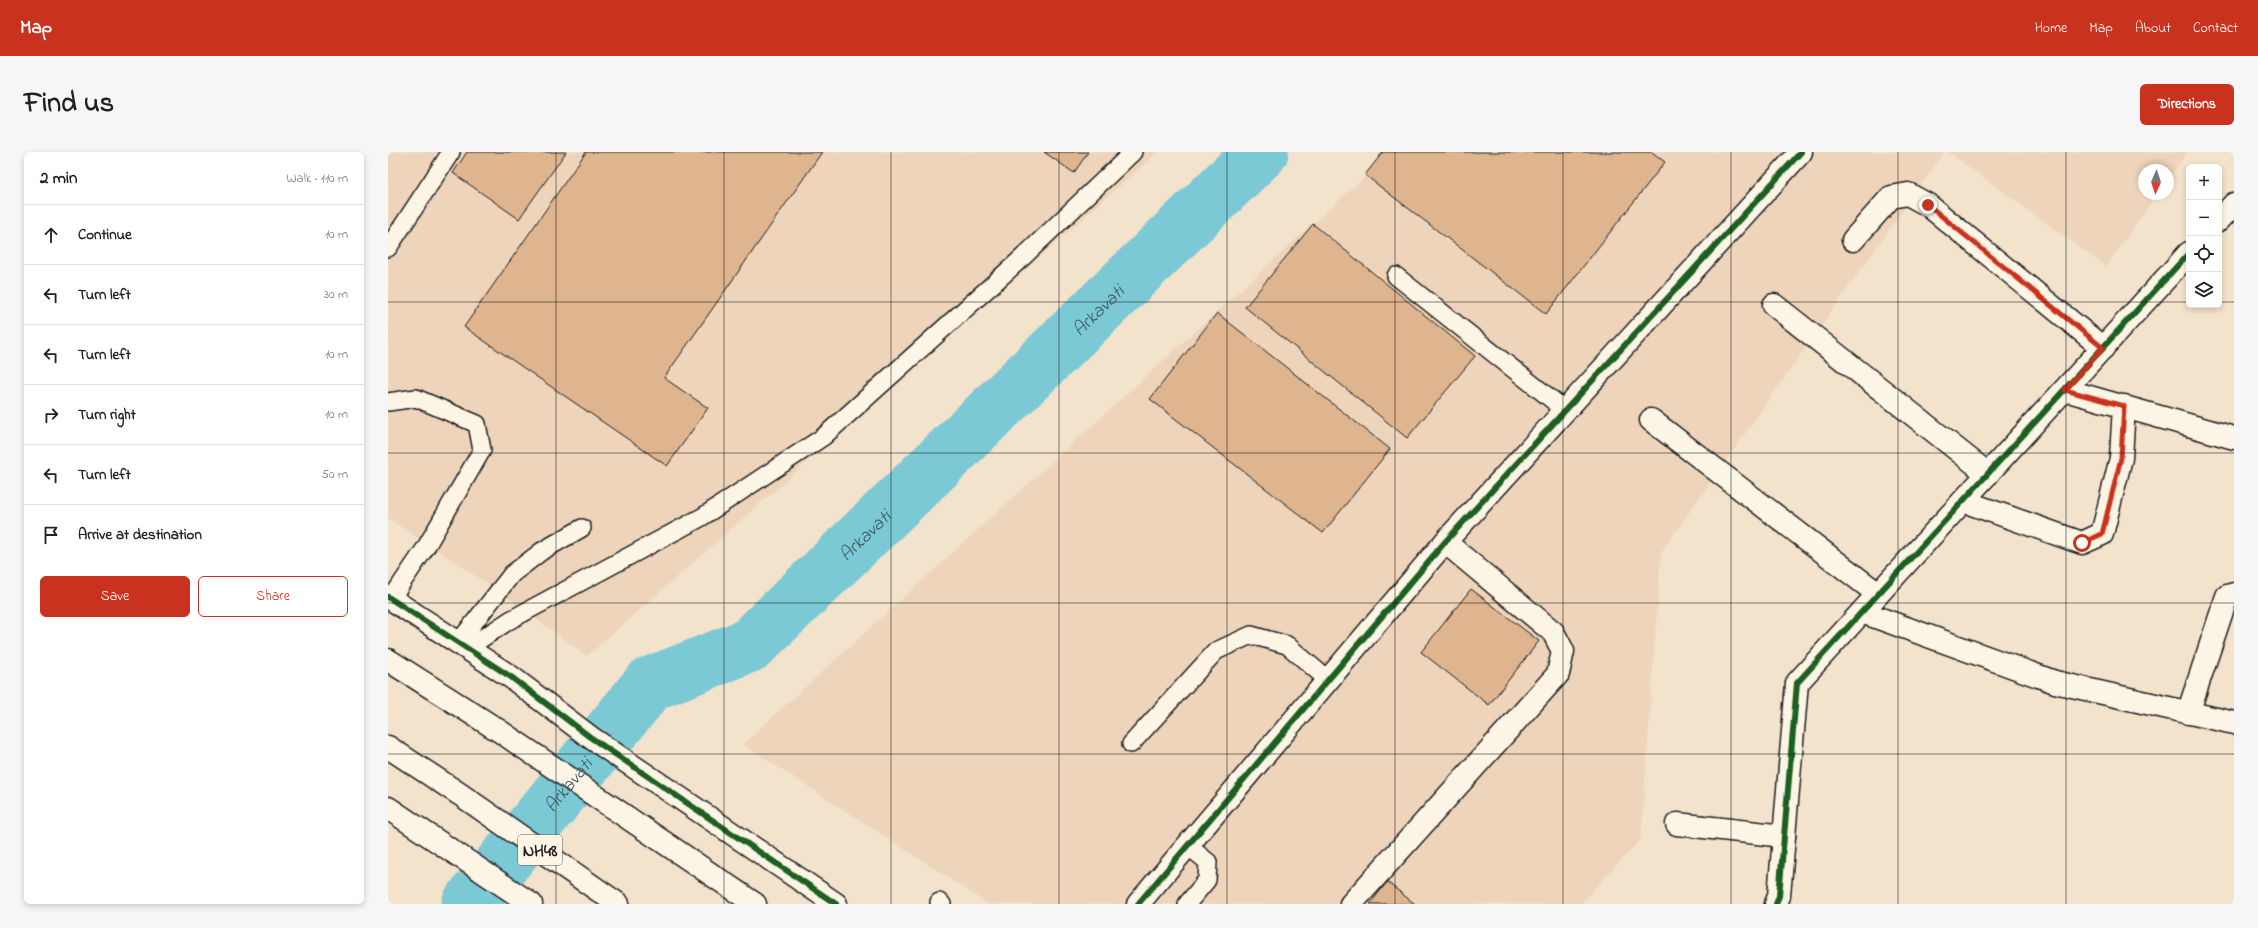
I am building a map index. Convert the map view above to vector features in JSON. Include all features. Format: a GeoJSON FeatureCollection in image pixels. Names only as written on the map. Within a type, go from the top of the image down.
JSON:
{"type":"FeatureCollection","features":[{"type":"Feature","properties":{"kind":"main road"},"geometry":{"type":"LineString","coordinates":[[1138,904],[1445,542],[1800,152]]}},
{"type":"Feature","properties":{"kind":"main road"},"geometry":{"type":"LineString","coordinates":[[1853,240],[1890,196],[1908,194],[1928,205],[2103,348]]}},
{"type":"Feature","properties":{"kind":"main road"},"geometry":{"type":"LineString","coordinates":[[2222,217],[2234,204]]}},
{"type":"Feature","properties":{"kind":"main road"},"geometry":{"type":"LineString","coordinates":[[1776,904],[1779,896],[1797,683],[2186,256]]}},
{"type":"Feature","properties":{"kind":"main road"},"geometry":{"type":"LineString","coordinates":[[1774,305],[1988,474]]}},
{"type":"Feature","properties":{"kind":"main road"},"geometry":{"type":"LineString","coordinates":[[2065,390],[2234,438]]}},
{"type":"Feature","properties":{"kind":"main road"},"geometry":{"type":"LineString","coordinates":[[1963,501],[2082,543],[2102,534],[2121,458],[2124,406]]}},
{"type":"Feature","properties":{"kind":"main road"},"geometry":{"type":"LineString","coordinates":[[1652,420],[1878,594]]}},
{"type":"Feature","properties":{"kind":"main road"},"geometry":{"type":"LineString","coordinates":[[1351,904],[1558,674],[1563,651],[1553,632],[1445,542]]}},
{"type":"Feature","properties":{"kind":"main road"},"geometry":{"type":"LineString","coordinates":[[2188,713],[2227,596],[2234,594]]}},
{"type":"Feature","properties":{"kind":"main road"},"geometry":{"type":"LineString","coordinates":[[390,598],[510,677],[590,737],[836,904]]}},
{"type":"Feature","properties":{"kind":"main road"},"geometry":{"type":"LineString","coordinates":[[1862,612],[2055,682],[2234,723]]}},
{"type":"Feature","properties":{"kind":"main road"},"geometry":{"type":"LineString","coordinates":[[388,660],[501,732],[755,904]]}},
{"type":"Feature","properties":{"kind":"main road","name":"NH48"},"geometry":{"type":"LineString","coordinates":[[388,747],[461,795],[618,904]]}},
{"type":"Feature","properties":{"kind":"main road"},"geometry":{"type":"LineString","coordinates":[[388,808],[531,904]]}},
{"type":"Feature","properties":{"kind":"main road"},"geometry":{"type":"LineString","coordinates":[[1677,824],[1784,836]]}},
{"type":"Feature","properties":{"kind":"lane"},"geometry":{"type":"LineString","coordinates":[[388,248],[451,152]]}},
{"type":"Feature","properties":{"kind":"lane"},"geometry":{"type":"LineString","coordinates":[[462,646],[702,517],[823,437],[1023,257],[1133,152]]}},
{"type":"Feature","properties":{"kind":"lane"},"geometry":{"type":"LineString","coordinates":[[1396,276],[1565,410]]}},
{"type":"Feature","properties":{"kind":"lane"},"geometry":{"type":"LineString","coordinates":[[388,402],[416,398],[477,424],[482,450],[426,547],[390,598]]}},
{"type":"Feature","properties":{"kind":"lane"},"geometry":{"type":"LineString","coordinates":[[462,646],[512,574],[542,551],[582,528]]}},
{"type":"Feature","properties":{"kind":"lane"},"geometry":{"type":"LineString","coordinates":[[1131,744],[1216,652],[1251,635],[1287,645],[1328,680]]}},
{"type":"Feature","properties":{"kind":"lane"},"geometry":{"type":"LineString","coordinates":[[1187,904],[1207,880],[1208,862],[1188,846]]}},
{"type":"Feature","properties":{"kind":"shaded area"},"geometry":{"type":"Polygon","coordinates":[[[388,152],[1158,152],[587,656],[496,589],[388,518],[388,152]]]}},
{"type":"Feature","properties":{"kind":"shaded area"},"geometry":{"type":"Polygon","coordinates":[[[1392,152],[1944,152],[1661,552],[1641,839],[1580,904],[989,904],[743,744],[1392,152]]]}},
{"type":"Feature","properties":{"kind":"shaded area"},"geometry":{"type":"Polygon","coordinates":[[[1948,152],[2187,152],[2174,170],[2174,164],[2138,164],[2138,200],[2153,200],[2106,266],[1948,152]]]}},
{"type":"Feature","properties":{"kind":"building"},"geometry":{"type":"Polygon","coordinates":[[[467,152],[566,152],[519,219],[453,173],[467,152]]]}},
{"type":"Feature","properties":{"kind":"building"},"geometry":{"type":"Polygon","coordinates":[[[586,152],[822,152],[664,378],[708,408],[667,466],[464,327],[586,152]]]}},
{"type":"Feature","properties":{"kind":"building"},"geometry":{"type":"Polygon","coordinates":[[[1044,152],[1088,152],[1074,173],[1044,152]]]}},
{"type":"Feature","properties":{"kind":"building"},"geometry":{"type":"Polygon","coordinates":[[[1383,152],[1652,152],[1665,162],[1546,314],[1365,175],[1383,152]]]}},
{"type":"Feature","properties":{"kind":"building"},"geometry":{"type":"Polygon","coordinates":[[[1313,224],[1475,356],[1407,438],[1245,307],[1313,224]]]}},
{"type":"Feature","properties":{"kind":"building"},"geometry":{"type":"Polygon","coordinates":[[[1217,313],[1390,449],[1323,533],[1150,399],[1217,313]]]}},
{"type":"Feature","properties":{"kind":"building"},"geometry":{"type":"Polygon","coordinates":[[[1471,589],[1539,641],[1489,705],[1421,652],[1471,589]]]}},
{"type":"Feature","properties":{"kind":"building"},"geometry":{"type":"Polygon","coordinates":[[[1387,882],[1415,904],[1370,904],[1387,882]]]}},
{"type":"Feature","properties":{"kind":"waterway","name":"Arkavati"},"geometry":{"type":"LineString","coordinates":[[469,904],[650,684],[750,645],[1261,152]]}},
{"type":"Feature","properties":{"kind":"cycle path"},"geometry":{"type":"LineString","coordinates":[[1138,904],[1445,542],[1801,152]]}},
{"type":"Feature","properties":{"kind":"cycle path"},"geometry":{"type":"LineString","coordinates":[[1776,904],[1779,896],[1797,683],[2186,256]]}},
{"type":"Feature","properties":{"kind":"cycle path"},"geometry":{"type":"LineString","coordinates":[[388,597],[511,677],[590,737],[836,904]]}},
{"type":"Feature","properties":{"kind":"route"},"geometry":{"type":"LineString","coordinates":[[1928,205],[2103,348],[2065,390],[2124,406],[2121,458],[2102,534],[2082,543]]}}]}
